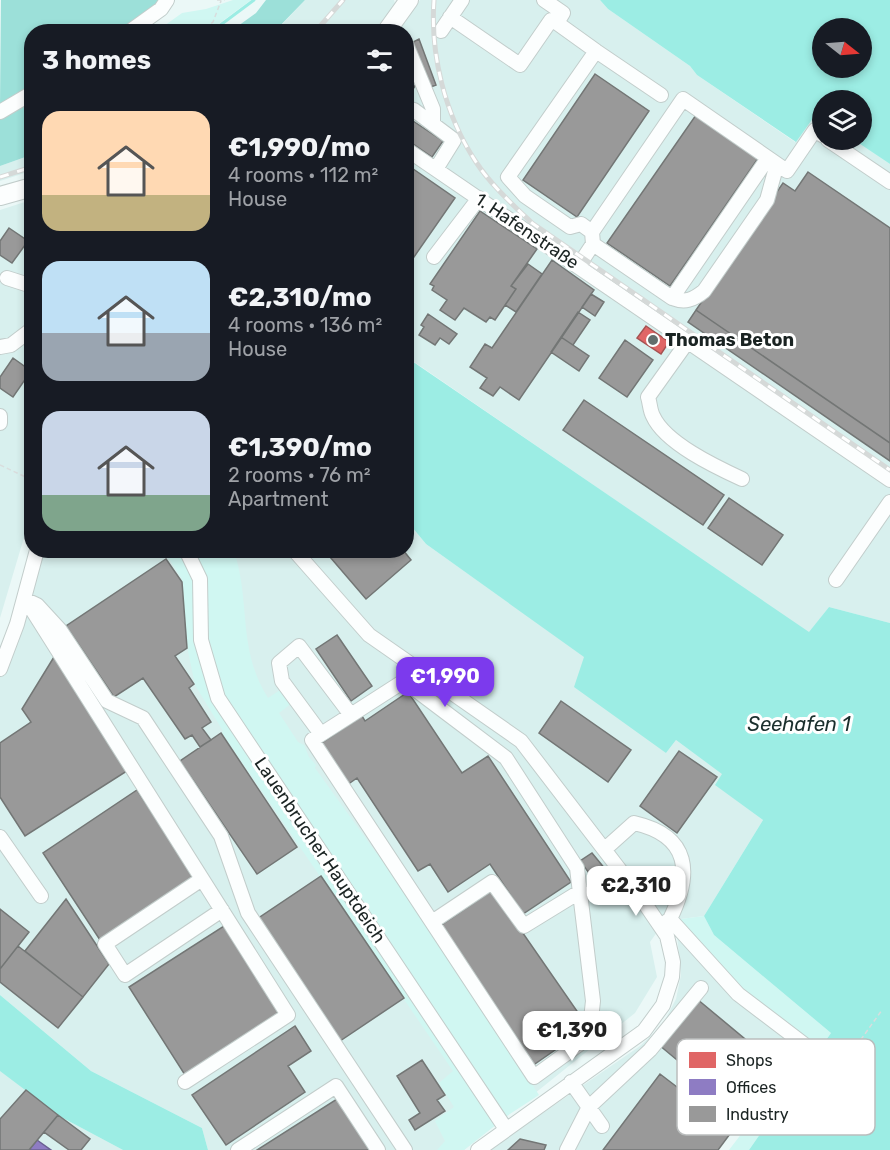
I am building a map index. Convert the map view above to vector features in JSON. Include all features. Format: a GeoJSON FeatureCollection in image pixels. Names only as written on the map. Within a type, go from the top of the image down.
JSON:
{"type":"FeatureCollection","features":[{"type":"Feature","properties":{"kind":"main road"},"geometry":{"type":"LineString","coordinates":[[394,24],[409,0]]}},
{"type":"Feature","properties":{"kind":"main road"},"geometry":{"type":"LineString","coordinates":[[0,195],[24,189]]}},
{"type":"Feature","properties":{"kind":"street"},"geometry":{"type":"LineString","coordinates":[[140,24],[161,9],[167,0]]}},
{"type":"Feature","properties":{"kind":"street"},"geometry":{"type":"LineString","coordinates":[[441,31],[462,0]]}},
{"type":"Feature","properties":{"kind":"street"},"geometry":{"type":"LineString","coordinates":[[544,0],[563,13],[556,23]]}},
{"type":"Feature","properties":{"kind":"street"},"geometry":{"type":"LineString","coordinates":[[450,17],[520,65],[551,20],[661,95]]}},
{"type":"Feature","properties":{"kind":"street"},"geometry":{"type":"LineString","coordinates":[[596,51],[508,177],[525,196],[570,227],[581,224],[593,238],[672,298],[681,302],[694,298],[704,291],[766,200],[773,161]]}},
{"type":"Feature","properties":{"kind":"street"},"geometry":{"type":"LineString","coordinates":[[414,63],[433,109],[433,123]]}},
{"type":"Feature","properties":{"kind":"street"},"geometry":{"type":"LineString","coordinates":[[0,112],[24,98]]}},
{"type":"Feature","properties":{"kind":"street"},"geometry":{"type":"LineString","coordinates":[[579,266],[593,238],[683,99],[787,171],[812,134]]}},
{"type":"Feature","properties":{"kind":"street"},"geometry":{"type":"LineString","coordinates":[[414,110],[455,142],[436,169]]}},
{"type":"Feature","properties":{"kind":"street"},"geometry":{"type":"LineString","coordinates":[[843,150],[890,182]]}},
{"type":"Feature","properties":{"kind":"street","name":"1. Hafenstraße"},"geometry":{"type":"LineString","coordinates":[[414,154],[890,480]]}},
{"type":"Feature","properties":{"kind":"street"},"geometry":{"type":"LineString","coordinates":[[672,298],[773,161]]}},
{"type":"Feature","properties":{"kind":"street"},"geometry":{"type":"LineString","coordinates":[[434,257],[479,198]]}},
{"type":"Feature","properties":{"kind":"street"},"geometry":{"type":"LineString","coordinates":[[7,278],[24,283]]}},
{"type":"Feature","properties":{"kind":"street"},"geometry":{"type":"LineString","coordinates":[[0,347],[11,345],[24,335]]}},
{"type":"Feature","properties":{"kind":"street"},"geometry":{"type":"LineString","coordinates":[[688,341],[648,397],[653,416],[667,434],[713,466],[742,479]]}},
{"type":"Feature","properties":{"kind":"street"},"geometry":{"type":"LineString","coordinates":[[0,416],[0,423]]}},
{"type":"Feature","properties":{"kind":"street"},"geometry":{"type":"LineString","coordinates":[[836,580],[890,502]]}},
{"type":"Feature","properties":{"kind":"street"},"geometry":{"type":"LineString","coordinates":[[0,669],[36,558]]}},
{"type":"Feature","properties":{"kind":"street","name":"Lauenbrucher Hauptdeich"},"geometry":{"type":"LineString","coordinates":[[190,558],[200,579],[201,640],[219,698],[506,1129]]}},
{"type":"Feature","properties":{"kind":"street"},"geometry":{"type":"LineString","coordinates":[[301,558],[369,635],[521,741],[665,922],[738,994],[797,1039]]}},
{"type":"Feature","properties":{"kind":"street"},"geometry":{"type":"LineString","coordinates":[[24,599],[288,1015],[185,1082]]}},
{"type":"Feature","properties":{"kind":"street"},"geometry":{"type":"LineString","coordinates":[[24,599],[36,605],[60,630],[107,701],[143,718],[221,836],[248,913],[405,1150]]}},
{"type":"Feature","properties":{"kind":"street"},"geometry":{"type":"LineString","coordinates":[[321,734],[282,681],[279,663],[299,646],[351,715]]}},
{"type":"Feature","properties":{"kind":"street"},"geometry":{"type":"LineString","coordinates":[[404,681],[506,758],[577,868],[593,1001],[589,1037],[534,1077],[312,740],[321,734],[404,681]]}},
{"type":"Feature","properties":{"kind":"street"},"geometry":{"type":"LineString","coordinates":[[494,721],[492,730],[494,749]]}},
{"type":"Feature","properties":{"kind":"street"},"geometry":{"type":"LineString","coordinates":[[478,1150],[645,1031],[663,1005],[672,977],[670,946],[665,922],[679,900],[685,867],[675,846],[651,827],[634,823],[605,849]]}},
{"type":"Feature","properties":{"kind":"street"},"geometry":{"type":"LineString","coordinates":[[0,837],[41,896]]}},
{"type":"Feature","properties":{"kind":"street"},"geometry":{"type":"LineString","coordinates":[[202,879],[105,944],[126,975],[222,910]]}},
{"type":"Feature","properties":{"kind":"street"},"geometry":{"type":"LineString","coordinates":[[432,922],[492,882],[524,926],[581,891]]}},
{"type":"Feature","properties":{"kind":"street"},"geometry":{"type":"LineString","coordinates":[[567,1150],[589,1107],[650,1050],[701,988]]}},
{"type":"Feature","properties":{"kind":"street"},"geometry":{"type":"LineString","coordinates":[[571,1082],[602,1126]]}},
{"type":"Feature","properties":{"kind":"street"},"geometry":{"type":"LineString","coordinates":[[238,1150],[336,1086],[378,1150]]}},
{"type":"Feature","properties":{"kind":"path"},"geometry":{"type":"LineString","coordinates":[[210,24],[223,0],[217,0]]}},
{"type":"Feature","properties":{"kind":"path"},"geometry":{"type":"LineString","coordinates":[[0,465],[24,476]]}},
{"type":"Feature","properties":{"kind":"path"},"geometry":{"type":"LineString","coordinates":[[861,1039],[882,1010]]}},
{"type":"Feature","properties":{"kind":"shaded area"},"geometry":{"type":"Polygon","coordinates":[[[1,0],[163,0],[145,17],[133,24],[24,24],[24,90],[0,105],[1,0]]]}},
{"type":"Feature","properties":{"kind":"shaded area"},"geometry":{"type":"Polygon","coordinates":[[[233,0],[251,0],[218,24],[167,24],[182,13],[206,9],[233,0]]]}},
{"type":"Feature","properties":{"kind":"shaded area"},"geometry":{"type":"Polygon","coordinates":[[[266,0],[305,0],[282,24],[241,24],[256,13],[266,0]]]}},
{"type":"Feature","properties":{"kind":"shaded area"},"geometry":{"type":"Polygon","coordinates":[[[305,0],[394,0],[395,4],[379,24],[282,24],[305,0]]]}},
{"type":"Feature","properties":{"kind":"shaded area"},"geometry":{"type":"Polygon","coordinates":[[[420,0],[600,0],[608,9],[690,66],[697,75],[795,142],[812,119],[812,150],[869,150],[890,164],[890,623],[829,607],[809,633],[414,362],[414,24],[404,24],[420,0]]]}},
{"type":"Feature","properties":{"kind":"shaded area"},"geometry":{"type":"Polygon","coordinates":[[[24,101],[24,157],[0,166],[0,116],[24,101]]]}},
{"type":"Feature","properties":{"kind":"shaded area"},"geometry":{"type":"Polygon","coordinates":[[[24,157],[24,173],[0,181],[0,166],[24,157]]]}},
{"type":"Feature","properties":{"kind":"shaded area"},"geometry":{"type":"Polygon","coordinates":[[[24,202],[24,537],[0,618],[0,210],[24,202]]]}},
{"type":"Feature","properties":{"kind":"shaded area"},"geometry":{"type":"Polygon","coordinates":[[[414,529],[426,544],[585,657],[666,753],[676,740],[723,774],[716,785],[763,820],[704,916],[665,921],[650,942],[657,977],[635,1013],[464,1150],[208,1150],[202,1128],[91,1071],[0,995],[0,655],[33,558],[414,558],[414,529]]]}},
{"type":"Feature","properties":{"kind":"shaded area"},"geometry":{"type":"Polygon","coordinates":[[[168,558],[184,558],[196,577],[206,674],[497,1124],[464,1150],[437,1150],[445,1141],[435,1121],[454,1107],[439,1083],[453,1071],[222,733],[223,731],[195,685],[188,651],[182,579],[168,558]]]}},
{"type":"Feature","properties":{"kind":"shaded area"},"geometry":{"type":"Polygon","coordinates":[[[194,558],[236,558],[252,662],[258,680],[268,698],[283,688],[292,703],[279,713],[298,742],[304,745],[309,757],[316,765],[315,768],[377,854],[383,853],[539,1095],[504,1118],[358,895],[235,716],[220,687],[209,650],[206,588],[194,558]]]}},
{"type":"Feature","properties":{"kind":"shaded area"},"geometry":{"type":"Polygon","coordinates":[[[704,916],[714,935],[831,1033],[827,1039],[790,1039],[665,921],[704,916]]]}},
{"type":"Feature","properties":{"kind":"shaded area"},"geometry":{"type":"Polygon","coordinates":[[[677,935],[735,998],[785,1039],[677,1039],[677,1135],[729,1135],[718,1150],[489,1150],[640,1046],[662,1026],[676,999],[681,975],[677,935]]]}},
{"type":"Feature","properties":{"kind":"shaded area"},"geometry":{"type":"Polygon","coordinates":[[[0,1070],[61,1117],[123,1150],[0,1150],[0,1070]]]}},
{"type":"Feature","properties":{"kind":"shaded area"},"geometry":{"type":"Polygon","coordinates":[[[740,1135],[760,1135],[749,1150],[729,1150],[740,1135]]]}},
{"type":"Feature","properties":{"kind":"water"},"geometry":{"type":"Polygon","coordinates":[[[600,0],[890,0],[890,164],[869,150],[872,150],[872,90],[812,90],[812,120],[796,142],[697,75],[690,66],[608,9],[600,0]]]}},
{"type":"Feature","properties":{"kind":"water","name":"Seehafen 1"},"geometry":{"type":"Polygon","coordinates":[[[414,362],[809,632],[829,607],[890,623],[890,1150],[749,1150],[760,1135],[875,1135],[875,1039],[827,1039],[831,1033],[714,935],[704,916],[763,820],[715,785],[722,774],[676,740],[666,753],[574,687],[584,657],[426,544],[414,529],[414,362]]]}},
{"type":"Feature","properties":{"kind":"water"},"geometry":{"type":"Polygon","coordinates":[[[0,995],[91,1071],[202,1128],[208,1150],[123,1150],[61,1117],[0,1071],[0,995]]]}},
{"type":"Feature","properties":{"kind":"building: Shops","name":"Thomas Beton"},"geometry":{"type":"Polygon","coordinates":[[[646,326],[669,342],[661,354],[637,338],[646,326]]]}},
{"type":"Feature","properties":{"kind":"building: Offices"},"geometry":{"type":"Polygon","coordinates":[[[37,1140],[51,1150],[29,1150],[37,1140]]]}},
{"type":"Feature","properties":{"kind":"building: Industry"},"geometry":{"type":"Polygon","coordinates":[[[419,39],[436,85],[428,88],[414,51],[414,42],[419,39]]]}},
{"type":"Feature","properties":{"kind":"building: Industry"},"geometry":{"type":"Polygon","coordinates":[[[595,74],[649,111],[577,217],[523,180],[595,74]]]}},
{"type":"Feature","properties":{"kind":"building: Industry"},"geometry":{"type":"Polygon","coordinates":[[[696,115],[759,157],[670,286],[607,243],[696,115]]]}},
{"type":"Feature","properties":{"kind":"building: Industry"},"geometry":{"type":"Polygon","coordinates":[[[414,122],[443,141],[432,157],[414,145],[414,122]]]}},
{"type":"Feature","properties":{"kind":"building: Industry"},"geometry":{"type":"Polygon","coordinates":[[[414,170],[455,198],[414,257],[414,170]]]}},
{"type":"Feature","properties":{"kind":"building: Industry"},"geometry":{"type":"Polygon","coordinates":[[[808,172],[890,228],[890,443],[696,310],[783,183],[795,191],[808,172]]]}},
{"type":"Feature","properties":{"kind":"building: Industry"},"geometry":{"type":"Polygon","coordinates":[[[480,211],[537,249],[511,286],[516,289],[495,320],[490,317],[486,322],[464,308],[455,320],[440,310],[447,300],[432,290],[434,286],[430,284],[480,211]]]}},
{"type":"Feature","properties":{"kind":"building: Industry"},"geometry":{"type":"Polygon","coordinates":[[[9,228],[24,238],[24,246],[12,263],[0,255],[0,241],[9,228]]]}},
{"type":"Feature","properties":{"kind":"building: Industry"},"geometry":{"type":"Polygon","coordinates":[[[552,260],[594,290],[519,400],[500,387],[493,396],[480,388],[487,378],[470,367],[485,344],[492,348],[552,260]]]}},
{"type":"Feature","properties":{"kind":"building: Industry"},"geometry":{"type":"Polygon","coordinates":[[[528,264],[542,274],[516,312],[505,305],[516,289],[511,286],[528,264]]]}},
{"type":"Feature","properties":{"kind":"building: Industry"},"geometry":{"type":"Polygon","coordinates":[[[591,294],[604,302],[595,316],[582,307],[591,294]]]}},
{"type":"Feature","properties":{"kind":"building: Industry"},"geometry":{"type":"Polygon","coordinates":[[[696,310],[890,443],[890,461],[688,322],[696,310]]]}},
{"type":"Feature","properties":{"kind":"building: Industry"},"geometry":{"type":"Polygon","coordinates":[[[578,312],[590,320],[573,345],[561,337],[578,312]]]}},
{"type":"Feature","properties":{"kind":"building: Industry"},"geometry":{"type":"Polygon","coordinates":[[[428,314],[457,334],[449,344],[440,338],[435,345],[419,335],[424,327],[421,325],[428,314]]]}},
{"type":"Feature","properties":{"kind":"building: Industry"},"geometry":{"type":"Polygon","coordinates":[[[561,337],[589,356],[579,371],[551,352],[561,337]]]}},
{"type":"Feature","properties":{"kind":"building: Industry"},"geometry":{"type":"Polygon","coordinates":[[[625,340],[653,360],[627,397],[599,378],[625,340]]]}},
{"type":"Feature","properties":{"kind":"building: Industry"},"geometry":{"type":"Polygon","coordinates":[[[13,358],[24,366],[24,381],[13,397],[0,388],[0,377],[13,358]]]}},
{"type":"Feature","properties":{"kind":"building: Industry"},"geometry":{"type":"Polygon","coordinates":[[[584,400],[724,495],[703,525],[563,430],[584,400]]]}},
{"type":"Feature","properties":{"kind":"building: Industry"},"geometry":{"type":"Polygon","coordinates":[[[729,498],[783,535],[762,565],[708,528],[729,498]]]}},
{"type":"Feature","properties":{"kind":"building: Industry"},"geometry":{"type":"Polygon","coordinates":[[[331,558],[409,558],[411,560],[366,599],[331,558]]]}},
{"type":"Feature","properties":{"kind":"building: Industry"},"geometry":{"type":"Polygon","coordinates":[[[166,559],[182,582],[187,648],[175,656],[194,684],[189,688],[211,722],[202,728],[211,740],[200,747],[192,735],[185,739],[143,678],[114,697],[66,626],[166,559]]]}},
{"type":"Feature","properties":{"kind":"building: Industry"},"geometry":{"type":"Polygon","coordinates":[[[337,635],[372,686],[351,701],[316,649],[337,635]]]}},
{"type":"Feature","properties":{"kind":"building: Industry"},"geometry":{"type":"Polygon","coordinates":[[[54,657],[130,769],[25,836],[0,797],[0,743],[31,722],[22,709],[54,657]]]}},
{"type":"Feature","properties":{"kind":"building: Industry"},"geometry":{"type":"Polygon","coordinates":[[[408,692],[462,773],[488,756],[571,882],[523,914],[490,864],[448,892],[430,864],[418,871],[357,778],[347,785],[320,744],[362,716],[365,721],[408,692]]]}},
{"type":"Feature","properties":{"kind":"building: Industry"},"geometry":{"type":"Polygon","coordinates":[[[561,701],[631,750],[608,782],[539,733],[561,701]]]}},
{"type":"Feature","properties":{"kind":"building: Industry"},"geometry":{"type":"Polygon","coordinates":[[[221,733],[297,847],[257,874],[180,761],[221,733]]]}},
{"type":"Feature","properties":{"kind":"building: Industry"},"geometry":{"type":"Polygon","coordinates":[[[679,751],[717,777],[677,833],[640,806],[679,751]]]}},
{"type":"Feature","properties":{"kind":"building: Industry"},"geometry":{"type":"Polygon","coordinates":[[[137,790],[195,877],[100,940],[43,853],[137,790]]]}},
{"type":"Feature","properties":{"kind":"building: Industry"},"geometry":{"type":"Polygon","coordinates":[[[592,853],[610,875],[598,885],[580,861],[592,853]]]}},
{"type":"Feature","properties":{"kind":"building: Industry"},"geometry":{"type":"Polygon","coordinates":[[[321,876],[404,998],[340,1041],[257,919],[321,876]]]}},
{"type":"Feature","properties":{"kind":"building: Industry"},"geometry":{"type":"Polygon","coordinates":[[[493,890],[588,1027],[532,1066],[437,928],[493,890]]]}},
{"type":"Feature","properties":{"kind":"building: Industry"},"geometry":{"type":"Polygon","coordinates":[[[66,899],[109,964],[83,997],[25,951],[66,899]]]}},
{"type":"Feature","properties":{"kind":"building: Industry"},"geometry":{"type":"Polygon","coordinates":[[[0,909],[29,932],[0,969],[0,909]]]}},
{"type":"Feature","properties":{"kind":"building: Industry"},"geometry":{"type":"Polygon","coordinates":[[[224,926],[280,1014],[185,1075],[129,987],[224,926]]]}},
{"type":"Feature","properties":{"kind":"building: Industry"},"geometry":{"type":"Polygon","coordinates":[[[18,946],[83,997],[58,1028],[0,982],[0,969],[18,946]]]}},
{"type":"Feature","properties":{"kind":"building: Industry"},"geometry":{"type":"Polygon","coordinates":[[[697,999],[745,1039],[677,1039],[677,1060],[659,1045],[697,999]]]}},
{"type":"Feature","properties":{"kind":"building: Industry"},"geometry":{"type":"Polygon","coordinates":[[[295,1026],[311,1051],[288,1066],[305,1092],[226,1145],[192,1095],[295,1026]]]}},
{"type":"Feature","properties":{"kind":"building: Industry"},"geometry":{"type":"Polygon","coordinates":[[[422,1060],[445,1095],[437,1100],[445,1111],[415,1130],[409,1120],[420,1113],[397,1076],[422,1060]]]}},
{"type":"Feature","properties":{"kind":"building: Industry"},"geometry":{"type":"Polygon","coordinates":[[[660,1074],[677,1087],[677,1135],[729,1135],[718,1150],[603,1150],[660,1074]]]}},
{"type":"Feature","properties":{"kind":"building: Industry"},"geometry":{"type":"Polygon","coordinates":[[[26,1090],[58,1115],[29,1150],[0,1150],[0,1119],[26,1090]]]}},
{"type":"Feature","properties":{"kind":"building: Industry"},"geometry":{"type":"Polygon","coordinates":[[[337,1099],[370,1150],[257,1150],[337,1099]]]}},
{"type":"Feature","properties":{"kind":"building: Industry"},"geometry":{"type":"Polygon","coordinates":[[[58,1115],[90,1139],[81,1150],[69,1150],[44,1132],[58,1115]]]}},
{"type":"Feature","properties":{"kind":"building: Industry"},"geometry":{"type":"Polygon","coordinates":[[[520,1139],[546,1145],[544,1150],[508,1150],[520,1139]]]}},
{"type":"Feature","properties":{"kind":"waterway"},"geometry":{"type":"LineString","coordinates":[[222,24],[254,0]]}},
{"type":"Feature","properties":{"kind":"railway"},"geometry":{"type":"LineString","coordinates":[[322,24],[343,0]]}},
{"type":"Feature","properties":{"kind":"railway"},"geometry":{"type":"LineString","coordinates":[[434,0],[433,21],[437,63],[448,105],[465,144],[488,179],[502,194],[532,223],[890,470]]}},
{"type":"Feature","properties":{"kind":"railway"},"geometry":{"type":"LineString","coordinates":[[0,177],[24,170]]}},
{"type":"Feature","properties":{"kind":"place","name":"Thomas Beton"},"geometry":{"type":"Point","coordinates":[653,340]}}]}
